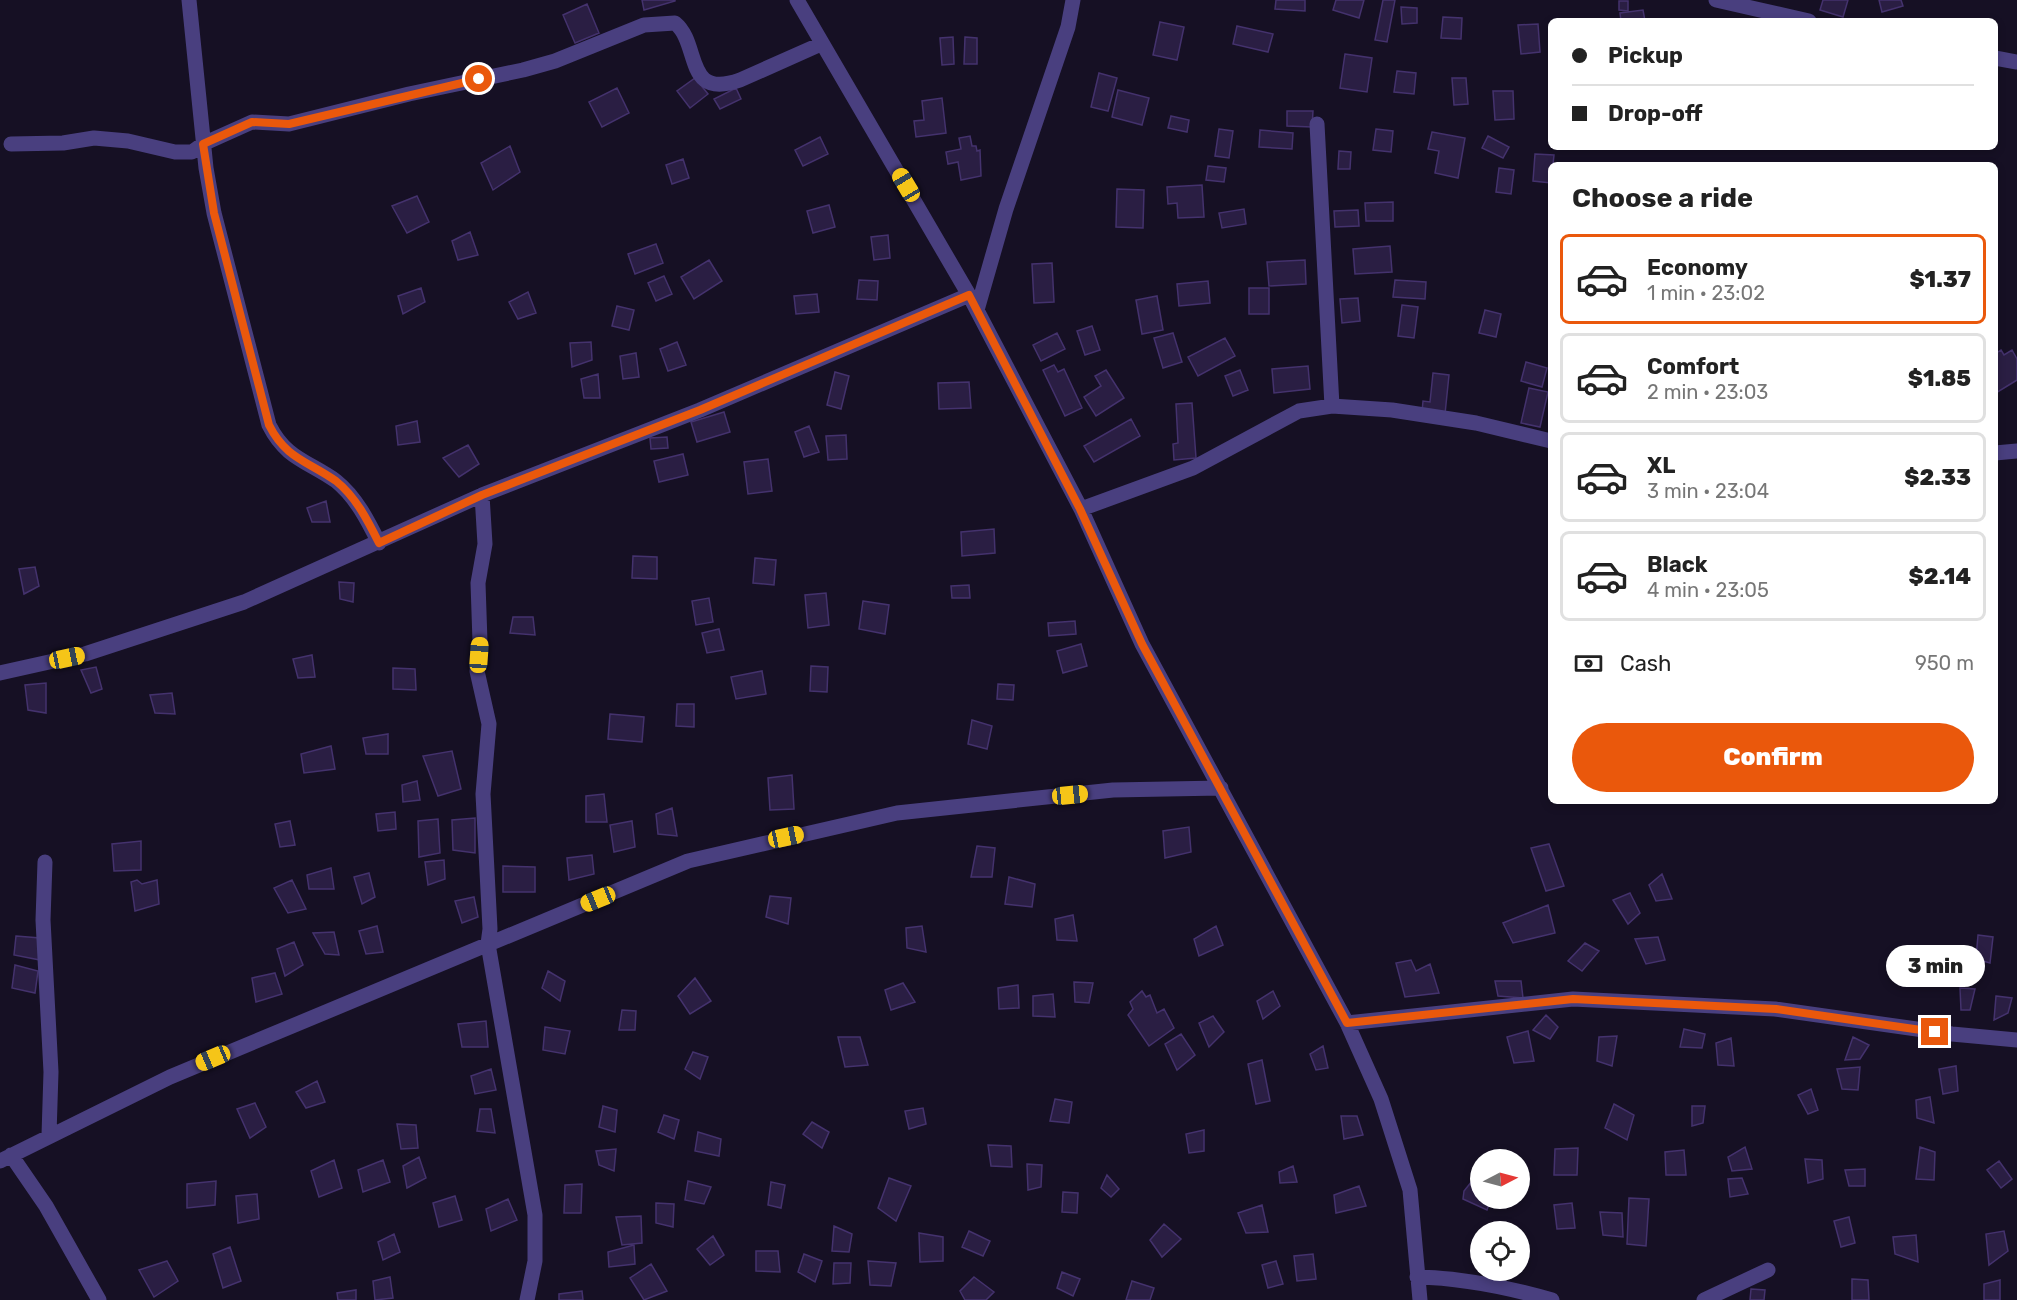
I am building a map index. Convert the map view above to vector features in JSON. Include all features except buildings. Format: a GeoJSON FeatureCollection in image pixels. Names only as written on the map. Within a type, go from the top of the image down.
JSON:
{"type":"FeatureCollection","features":[{"type":"Feature","properties":{"kind":"street"},"geometry":{"type":"LineString","coordinates":[[189,0],[203,144],[214,213],[269,425],[286,451],[338,483],[351,496],[379,543]]}},
{"type":"Feature","properties":{"kind":"street"},"geometry":{"type":"LineString","coordinates":[[798,0],[969,295],[1080,509],[1142,644],[1347,1023],[1381,1099],[1410,1190],[1420,1300]]}},
{"type":"Feature","properties":{"kind":"street"},"geometry":{"type":"LineString","coordinates":[[977,310],[1006,209],[1068,27],[1073,0]]}},
{"type":"Feature","properties":{"kind":"street"},"geometry":{"type":"LineString","coordinates":[[1716,0],[1796,18]]}},
{"type":"Feature","properties":{"kind":"street"},"geometry":{"type":"LineString","coordinates":[[11,144],[63,143],[94,138],[128,141],[164,150],[192,152],[203,144],[252,122],[300,122],[409,94],[539,66],[631,29],[657,22],[675,22],[682,28],[693,63],[702,77],[714,84],[728,84],[740,80],[822,44]]}},
{"type":"Feature","properties":{"kind":"street"},"geometry":{"type":"LineString","coordinates":[[1998,59],[2017,62]]}},
{"type":"Feature","properties":{"kind":"street"},"geometry":{"type":"LineString","coordinates":[[1317,124],[1332,406]]}},
{"type":"Feature","properties":{"kind":"street"},"geometry":{"type":"LineString","coordinates":[[0,673],[85,654],[244,602],[482,495],[700,410],[969,295]]}},
{"type":"Feature","properties":{"kind":"street"},"geometry":{"type":"LineString","coordinates":[[1080,509],[1193,468],[1299,411],[1332,406],[1392,410],[1476,423],[1548,440]]}},
{"type":"Feature","properties":{"kind":"street"},"geometry":{"type":"LineString","coordinates":[[1998,453],[2017,451]]}},
{"type":"Feature","properties":{"kind":"street"},"geometry":{"type":"LineString","coordinates":[[482,495],[485,544],[478,583],[480,642],[477,670],[489,724],[483,794],[490,929],[488,944],[535,1215],[535,1261],[526,1300]]}},
{"type":"Feature","properties":{"kind":"street"},"geometry":{"type":"LineString","coordinates":[[99,1300],[46,1206],[6,1158],[181,1072],[688,861],[774,839],[897,813],[1113,790],[1221,788]]}},
{"type":"Feature","properties":{"kind":"street"},"geometry":{"type":"LineString","coordinates":[[45,862],[43,896],[51,1072],[49,1135]]}},
{"type":"Feature","properties":{"kind":"street"},"geometry":{"type":"LineString","coordinates":[[1347,1023],[1573,999],[1776,1009],[1952,1034],[2017,1040]]}},
{"type":"Feature","properties":{"kind":"street"},"geometry":{"type":"LineString","coordinates":[[1704,1300],[1768,1270]]}},
{"type":"Feature","properties":{"kind":"street"},"geometry":{"type":"LineString","coordinates":[[1417,1277],[1448,1278],[1503,1286],[1552,1300]]}},
{"type":"Feature","properties":{"kind":"route"},"geometry":{"type":"LineString","coordinates":[[479,79],[300,122],[289,124],[252,122],[203,144],[214,213],[269,425],[286,451],[338,483],[351,496],[366,517],[379,543],[482,495],[589,451],[700,410],[969,295],[1080,509],[1142,644],[1347,1023],[1506,1008],[1573,999],[1776,1009],[1935,1032]]}}]}
